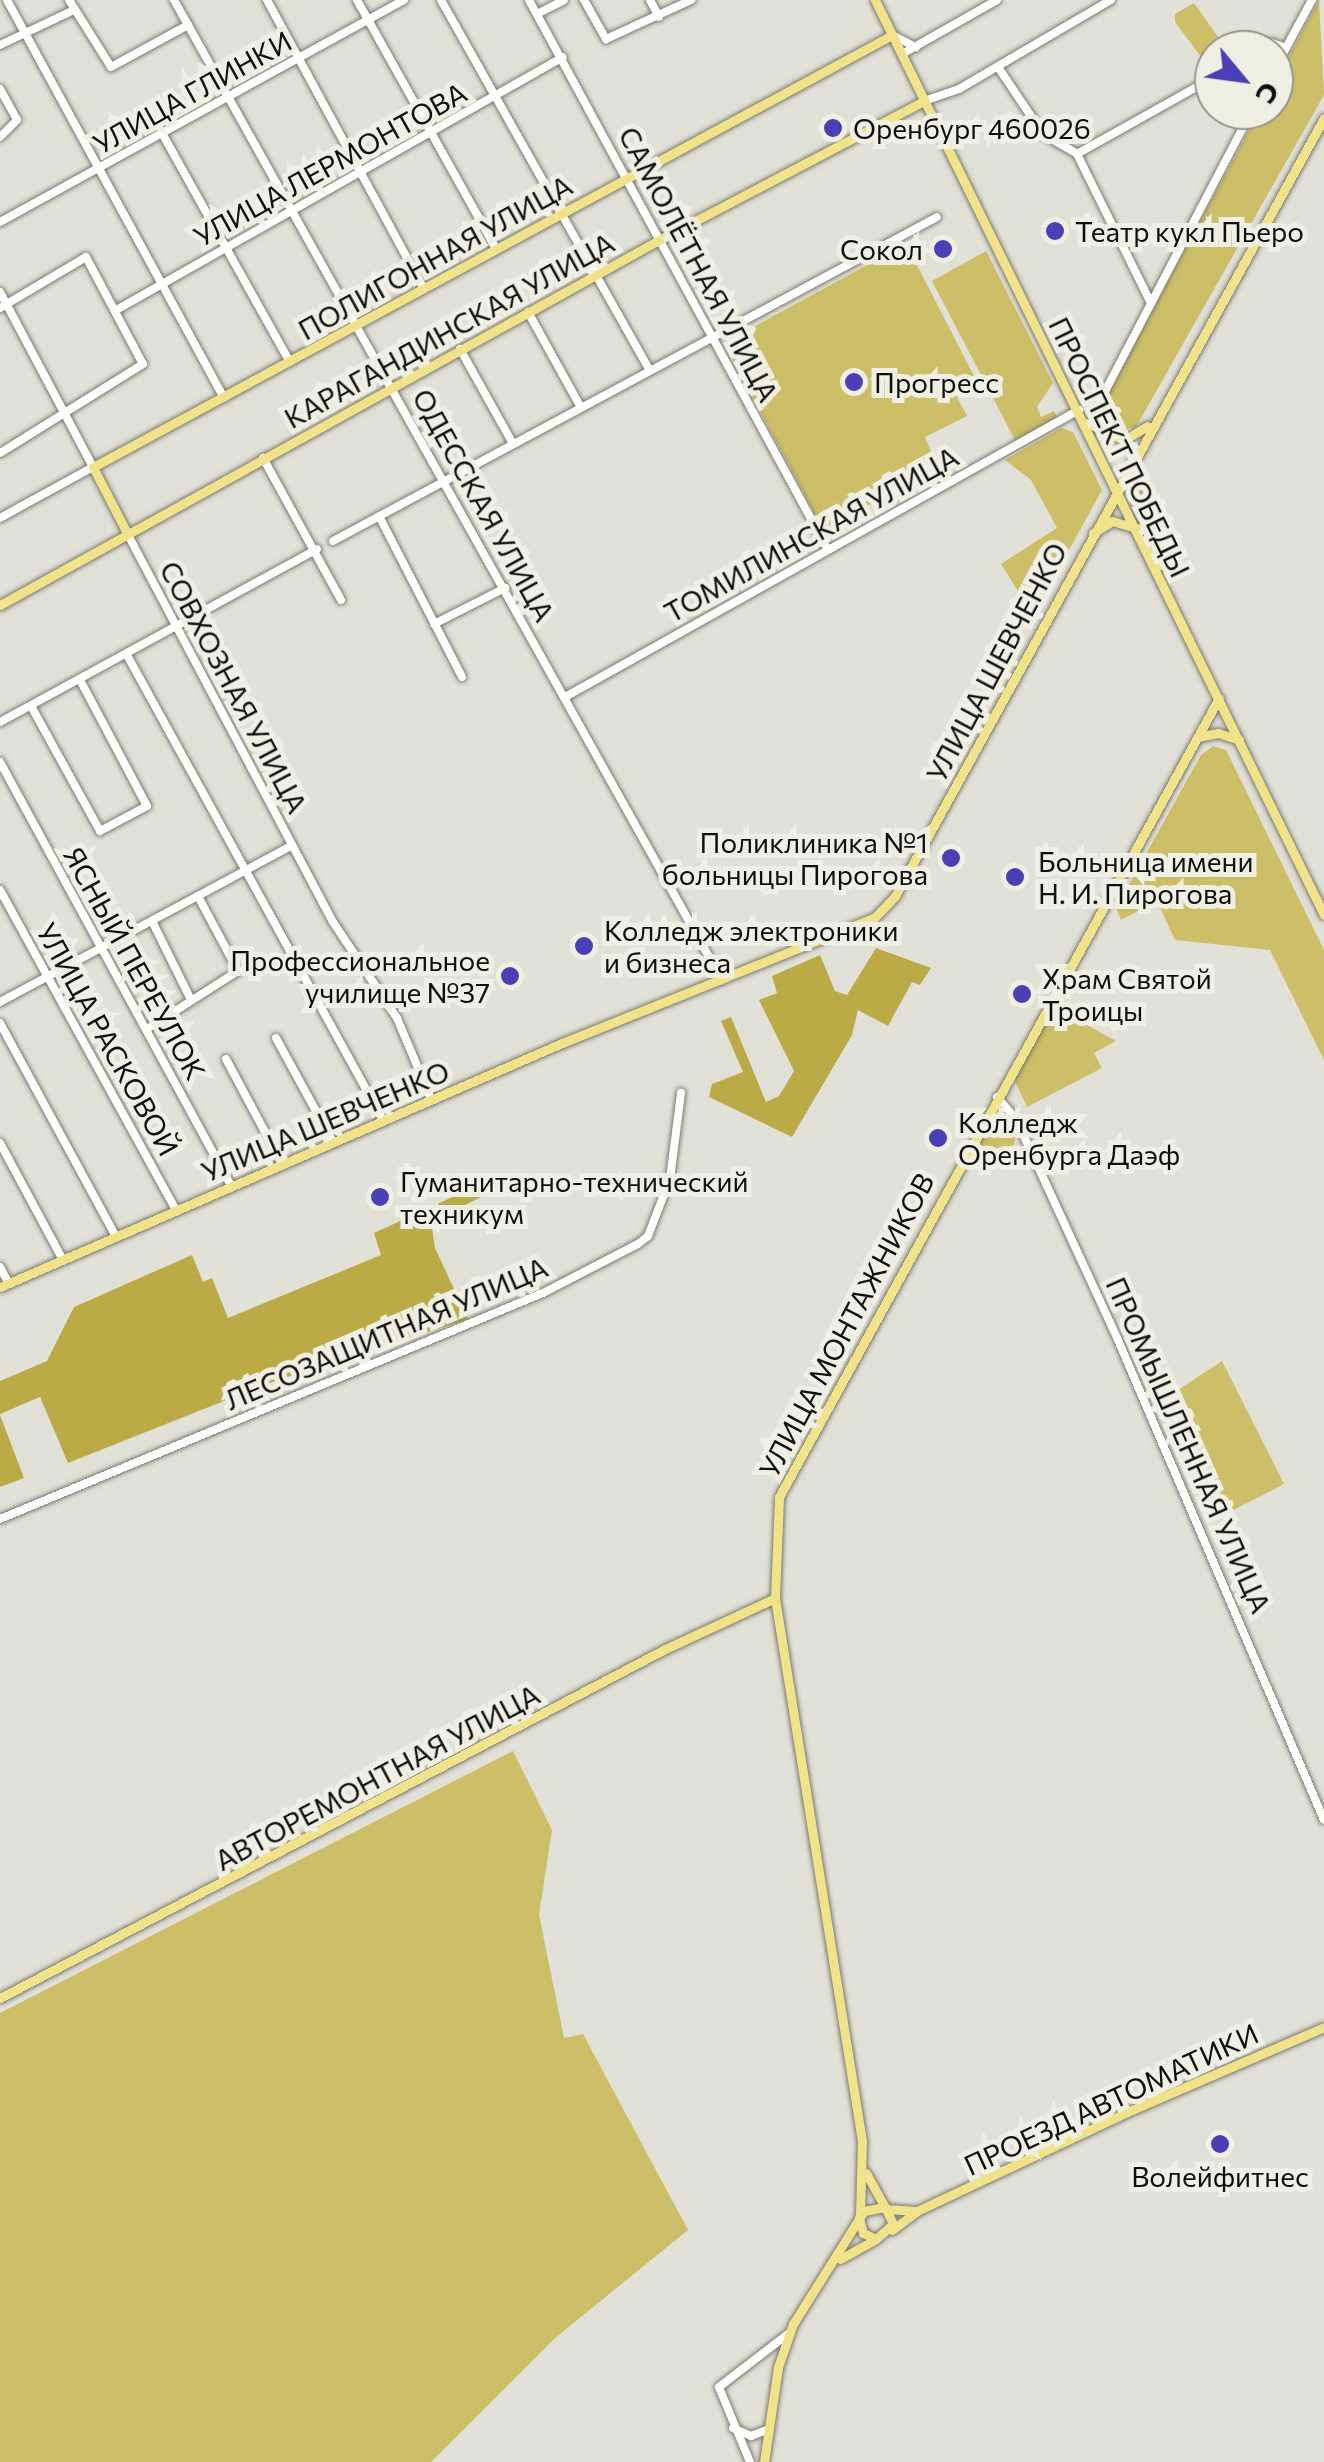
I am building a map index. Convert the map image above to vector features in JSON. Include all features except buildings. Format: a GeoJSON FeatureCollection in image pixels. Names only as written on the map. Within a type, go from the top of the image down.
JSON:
{"type":"FeatureCollection","features":[{"type":"Feature","properties":{"kind":"main road","name":"ПРОСПЕКТ ПОБЕДЫ"},"geometry":{"type":"LineString","coordinates":[[874,0],[1117,486],[1324,915]]}},
{"type":"Feature","properties":{"kind":"main road","name":"ПОЛИГОННАЯ УЛИЦА"},"geometry":{"type":"LineString","coordinates":[[94,468],[892,35]]}},
{"type":"Feature","properties":{"kind":"main road","name":"КАРАГАНДИНСКАЯ УЛИЦА"},"geometry":{"type":"LineString","coordinates":[[0,606],[659,240],[924,101]]}},
{"type":"Feature","properties":{"kind":"main road","name":"УЛИЦА ШЕВЧЕНКО"},"geometry":{"type":"LineString","coordinates":[[4,1286],[431,1099],[854,930],[891,901],[1132,458],[1324,118]]}},
{"type":"Feature","properties":{"kind":"main road"},"geometry":{"type":"LineString","coordinates":[[1085,421],[1124,440],[1154,419]]}},
{"type":"Feature","properties":{"kind":"main road"},"geometry":{"type":"LineString","coordinates":[[1132,458],[1132,484],[1159,574]]}},
{"type":"Feature","properties":{"kind":"main road","name":"СОВХОЗНАЯ УЛИЦА"},"geometry":{"type":"LineString","coordinates":[[94,468],[127,533]]}},
{"type":"Feature","properties":{"kind":"main road"},"geometry":{"type":"LineString","coordinates":[[1091,534],[1112,521],[1137,528]]}},
{"type":"Feature","properties":{"kind":"main road","name":"УЛИЦА МОНТАЖНИКОВ"},"geometry":{"type":"LineString","coordinates":[[764,2462],[788,2334],[860,2217],[865,2170],[776,1598],[773,1537],[782,1486],[1218,698]]}},
{"type":"Feature","properties":{"kind":"main road"},"geometry":{"type":"LineString","coordinates":[[1197,737],[1218,733],[1239,740]]}},
{"type":"Feature","properties":{"kind":"main road","name":"АВТОРЕМОНТНАЯ УЛИЦА"},"geometry":{"type":"LineString","coordinates":[[0,1998],[663,1650],[776,1598]]}},
{"type":"Feature","properties":{"kind":"main road","name":"ПРОЕЗД АВТОМАТИКИ"},"geometry":{"type":"LineString","coordinates":[[892,2230],[917,2210],[1324,2027]]}},
{"type":"Feature","properties":{"kind":"main road","name":"УЛИЦА МОНТАЖНИКОВ"},"geometry":{"type":"LineString","coordinates":[[865,2170],[886,2208]]}},
{"type":"Feature","properties":{"kind":"main road"},"geometry":{"type":"LineString","coordinates":[[874,2205],[886,2208],[892,2230],[876,2240],[862,2233],[860,2217],[874,2205]]}},
{"type":"Feature","properties":{"kind":"main road","name":"ПРОЕЗД АВТОМАТИКИ"},"geometry":{"type":"LineString","coordinates":[[886,2208],[917,2210]]}},
{"type":"Feature","properties":{"kind":"main road","name":"УЛИЦА МОНТАЖНИКОВ"},"geometry":{"type":"LineString","coordinates":[[837,2260],[876,2240]]}},
{"type":"Feature","properties":{"kind":"street"},"geometry":{"type":"LineString","coordinates":[[7,0],[165,283],[224,398]]}},
{"type":"Feature","properties":{"kind":"street"},"geometry":{"type":"LineString","coordinates":[[69,0],[112,67],[188,25]]}},
{"type":"Feature","properties":{"kind":"street","name":"ОДЕССКАЯ УЛИЦА"},"geometry":{"type":"LineString","coordinates":[[174,0],[722,980]]}},
{"type":"Feature","properties":{"kind":"street"},"geometry":{"type":"LineString","coordinates":[[267,0],[424,289]]}},
{"type":"Feature","properties":{"kind":"street"},"geometry":{"type":"LineString","coordinates":[[356,0],[496,249]]}},
{"type":"Feature","properties":{"kind":"street","name":"УЛИЦА ГЛИНКИ"},"geometry":{"type":"LineString","coordinates":[[0,222],[404,0]]}},
{"type":"Feature","properties":{"kind":"street"},"geometry":{"type":"LineString","coordinates":[[441,0],[648,368]]}},
{"type":"Feature","properties":{"kind":"street","name":"САМОЛЁТНАЯ УЛИЦА"},"geometry":{"type":"LineString","coordinates":[[530,0],[828,550]]}},
{"type":"Feature","properties":{"kind":"street"},"geometry":{"type":"LineString","coordinates":[[538,14],[564,0]]}},
{"type":"Feature","properties":{"kind":"street"},"geometry":{"type":"LineString","coordinates":[[584,0],[606,40],[692,0]]}},
{"type":"Feature","properties":{"kind":"street"},"geometry":{"type":"LineString","coordinates":[[650,0],[659,17]]}},
{"type":"Feature","properties":{"kind":"street"},"geometry":{"type":"LineString","coordinates":[[902,54],[997,0]]}},
{"type":"Feature","properties":{"kind":"street"},"geometry":{"type":"LineString","coordinates":[[924,101],[998,67],[1111,0]]}},
{"type":"Feature","properties":{"kind":"street"},"geometry":{"type":"LineString","coordinates":[[1294,33],[1312,0]]}},
{"type":"Feature","properties":{"kind":"street"},"geometry":{"type":"LineString","coordinates":[[0,45],[74,10]]}},
{"type":"Feature","properties":{"kind":"street"},"geometry":{"type":"LineString","coordinates":[[892,35],[916,47]]}},
{"type":"Feature","properties":{"kind":"street","name":"УЛИЦА ЛЕРМОНТОВА"},"geometry":{"type":"LineString","coordinates":[[118,309],[363,174],[563,57]]}},
{"type":"Feature","properties":{"kind":"street"},"geometry":{"type":"LineString","coordinates":[[998,67],[1043,134],[1078,154],[1151,303]]}},
{"type":"Feature","properties":{"kind":"street"},"geometry":{"type":"LineString","coordinates":[[1078,154],[1194,88]]}},
{"type":"Feature","properties":{"kind":"street"},"geometry":{"type":"LineString","coordinates":[[0,89],[17,120],[0,138]]}},
{"type":"Feature","properties":{"kind":"street"},"geometry":{"type":"LineString","coordinates":[[1100,401],[1242,130]]}},
{"type":"Feature","properties":{"kind":"street"},"geometry":{"type":"LineString","coordinates":[[163,135],[290,362]]}},
{"type":"Feature","properties":{"kind":"street"},"geometry":{"type":"LineString","coordinates":[[332,541],[937,216]]}},
{"type":"Feature","properties":{"kind":"street"},"geometry":{"type":"LineString","coordinates":[[0,453],[64,409],[143,364],[118,309],[81,256],[3,306]]}},
{"type":"Feature","properties":{"kind":"street","name":"СОВХОЗНАЯ УЛИЦА"},"geometry":{"type":"LineString","coordinates":[[0,292],[3,306],[94,468]]}},
{"type":"Feature","properties":{"kind":"street"},"geometry":{"type":"LineString","coordinates":[[528,312],[580,406]]}},
{"type":"Feature","properties":{"kind":"street"},"geometry":{"type":"LineString","coordinates":[[460,350],[512,442]]}},
{"type":"Feature","properties":{"kind":"street","name":"ТОМИЛИНСКАЯ УЛИЦА"},"geometry":{"type":"LineString","coordinates":[[565,696],[1078,410]]}},
{"type":"Feature","properties":{"kind":"street"},"geometry":{"type":"LineString","coordinates":[[263,458],[340,600]]}},
{"type":"Feature","properties":{"kind":"street","name":"ПОЛИГОННАЯ УЛИЦА"},"geometry":{"type":"LineString","coordinates":[[0,518],[94,468]]}},
{"type":"Feature","properties":{"kind":"street"},"geometry":{"type":"LineString","coordinates":[[379,516],[462,677]]}},
{"type":"Feature","properties":{"kind":"street","name":"СОВХОЗНАЯ УЛИЦА"},"geometry":{"type":"LineString","coordinates":[[127,533],[291,846],[398,1018],[431,1099]]}},
{"type":"Feature","properties":{"kind":"street"},"geometry":{"type":"LineString","coordinates":[[0,722],[316,550]]}},
{"type":"Feature","properties":{"kind":"street"},"geometry":{"type":"LineString","coordinates":[[434,624],[505,588]]}},
{"type":"Feature","properties":{"kind":"street"},"geometry":{"type":"LineString","coordinates":[[127,654],[383,1120]]}},
{"type":"Feature","properties":{"kind":"street"},"geometry":{"type":"LineString","coordinates":[[31,706],[100,831],[147,806],[80,680]]}},
{"type":"Feature","properties":{"kind":"street","name":"ЯСНЫЙ ПЕРЕУЛОК"},"geometry":{"type":"LineString","coordinates":[[0,762],[231,1186]]}},
{"type":"Feature","properties":{"kind":"street"},"geometry":{"type":"LineString","coordinates":[[0,1002],[291,846]]}},
{"type":"Feature","properties":{"kind":"street","name":"УЛИЦА РАСКОВОЙ"},"geometry":{"type":"LineString","coordinates":[[0,890],[176,1210]]}},
{"type":"Feature","properties":{"kind":"street"},"geometry":{"type":"LineString","coordinates":[[147,1028],[238,971],[198,896]]}},
{"type":"Feature","properties":{"kind":"street"},"geometry":{"type":"LineString","coordinates":[[152,920],[190,998]]}},
{"type":"Feature","properties":{"kind":"street"},"geometry":{"type":"LineString","coordinates":[[0,1023],[116,1236]]}},
{"type":"Feature","properties":{"kind":"street"},"geometry":{"type":"LineString","coordinates":[[276,1038],[333,1142]]}},
{"type":"Feature","properties":{"kind":"street"},"geometry":{"type":"LineString","coordinates":[[226,1059],[282,1164]]}},
{"type":"Feature","properties":{"kind":"street","name":"ЛЕСОЗАЩИТНАЯ УЛИЦА"},"geometry":{"type":"LineString","coordinates":[[0,1519],[543,1293],[638,1244],[648,1236],[670,1179],[680,1093]]}},
{"type":"Feature","properties":{"kind":"street","name":"ПРОМЫШЛЕННАЯ УЛИЦА"},"geometry":{"type":"LineString","coordinates":[[997,1097],[1016,1119],[1123,1350],[1324,1820]]}},
{"type":"Feature","properties":{"kind":"street"},"geometry":{"type":"LineString","coordinates":[[0,1143],[63,1260]]}},
{"type":"Feature","properties":{"kind":"street"},"geometry":{"type":"LineString","coordinates":[[0,1267],[4,1286]]}},
{"type":"Feature","properties":{"kind":"street"},"geometry":{"type":"LineString","coordinates":[[1312,1792],[1324,1786]]}},
{"type":"Feature","properties":{"kind":"street"},"geometry":{"type":"LineString","coordinates":[[750,2462],[732,2428],[719,2387],[788,2334]]}},
{"type":"Feature","properties":{"kind":"street"},"geometry":{"type":"LineString","coordinates":[[732,2428],[751,2436],[772,2426]]}},
{"type":"Feature","properties":{"kind":"shaded area"},"geometry":{"type":"Polygon","coordinates":[[[1319,0],[1324,95],[1136,427],[1111,432],[1094,419],[1249,130],[1294,130],[1294,47],[1319,0]]]}},
{"type":"Feature","properties":{"kind":"shaded area"},"geometry":{"type":"Polygon","coordinates":[[[1194,3],[1213,30],[1194,30],[1194,47],[1175,22],[1175,14],[1194,3]]]}},
{"type":"Feature","properties":{"kind":"shaded area","name":"Прогресс"},"geometry":{"type":"Polygon","coordinates":[[[906,244],[974,376],[952,387],[967,416],[925,437],[934,458],[912,469],[917,479],[823,529],[724,343],[906,244]]]}},
{"type":"Feature","properties":{"kind":"shaded area"},"geometry":{"type":"Polygon","coordinates":[[[986,251],[1053,383],[1037,407],[1041,417],[1054,411],[1058,419],[1015,440],[932,281],[986,251]]]}},
{"type":"Feature","properties":{"kind":"shaded area"},"geometry":{"type":"Polygon","coordinates":[[[1061,428],[1073,432],[1102,490],[1033,615],[1001,564],[1057,528],[1031,480],[1005,460],[1061,428]]]}},
{"type":"Feature","properties":{"kind":"shaded area"},"geometry":{"type":"Polygon","coordinates":[[[1213,746],[1226,750],[1324,950],[1324,1060],[1270,950],[1175,940],[1157,901],[1121,920],[1116,908],[1201,755],[1213,746]]]}},
{"type":"Feature","properties":{"kind":"shaded area"},"geometry":{"type":"Polygon","coordinates":[[[876,948],[931,968],[920,985],[912,982],[888,1026],[858,1010],[852,1035],[792,1137],[709,1097],[712,1084],[743,1072],[721,1021],[731,1017],[766,1102],[779,1096],[794,1071],[759,1000],[777,993],[772,976],[820,955],[835,991],[847,995],[876,948]]]}},
{"type":"Feature","properties":{"kind":"shaded area"},"geometry":{"type":"Polygon","coordinates":[[[1053,1006],[1116,1041],[1094,1053],[1102,1068],[1027,1107],[1014,1079],[1053,1006]]]}},
{"type":"Feature","properties":{"kind":"shaded area"},"geometry":{"type":"Polygon","coordinates":[[[996,1118],[1009,1124],[1015,1137],[1009,1150],[996,1156],[983,1150],[977,1137],[983,1124],[996,1118]]]}},
{"type":"Feature","properties":{"kind":"shaded area"},"geometry":{"type":"Polygon","coordinates":[[[481,1184],[487,1194],[431,1222],[435,1248],[468,1319],[272,1382],[68,1463],[40,1397],[0,1414],[0,1381],[47,1361],[74,1307],[192,1255],[203,1282],[212,1278],[228,1318],[381,1255],[374,1233],[481,1184]]]}},
{"type":"Feature","properties":{"kind":"shaded area"},"geometry":{"type":"Polygon","coordinates":[[[1222,1361],[1284,1484],[1218,1518],[1156,1394],[1163,1400],[1222,1361]]]}},
{"type":"Feature","properties":{"kind":"shaded area"},"geometry":{"type":"Polygon","coordinates":[[[0,1415],[24,1478],[0,1487],[0,1415]]]}},
{"type":"Feature","properties":{"kind":"shaded area"},"geometry":{"type":"Polygon","coordinates":[[[513,1751],[552,1830],[539,1915],[564,2038],[583,2034],[688,2230],[555,2338],[431,2462],[0,2462],[0,2013],[513,1751]]]}},
{"type":"Feature","properties":{"kind":"place","name":"Оренбург 460026"},"geometry":{"type":"Point","coordinates":[833,128]}},
{"type":"Feature","properties":{"kind":"place","name":"Театр кукл Пьеро"},"geometry":{"type":"Point","coordinates":[1055,231]}},
{"type":"Feature","properties":{"kind":"place","name":"Сокол"},"geometry":{"type":"Point","coordinates":[943,249]}},
{"type":"Feature","properties":{"kind":"place","name":"Прогресс"},"geometry":{"type":"Point","coordinates":[854,382]}},
{"type":"Feature","properties":{"kind":"place","name":"Поликлиника №1 больницы Пирогова"},"geometry":{"type":"Point","coordinates":[951,858]}},
{"type":"Feature","properties":{"kind":"place","name":"Больница имени Н. И. Пирогова"},"geometry":{"type":"Point","coordinates":[1015,877]}},
{"type":"Feature","properties":{"kind":"place","name":"Колледж электроники и бизнеса"},"geometry":{"type":"Point","coordinates":[584,946]}},
{"type":"Feature","properties":{"kind":"place","name":"Профессиональное училище №37"},"geometry":{"type":"Point","coordinates":[510,976]}},
{"type":"Feature","properties":{"kind":"place","name":"Храм Святой Троицы"},"geometry":{"type":"Point","coordinates":[1022,994]}},
{"type":"Feature","properties":{"kind":"place","name":"Колледж Оренбурга Даэф"},"geometry":{"type":"Point","coordinates":[938,1138]}},
{"type":"Feature","properties":{"kind":"place","name":"Гуманитарно-технический техникум"},"geometry":{"type":"Point","coordinates":[380,1197]}},
{"type":"Feature","properties":{"kind":"place","name":"Волейфитнес"},"geometry":{"type":"Point","coordinates":[1220,2144]}}]}
